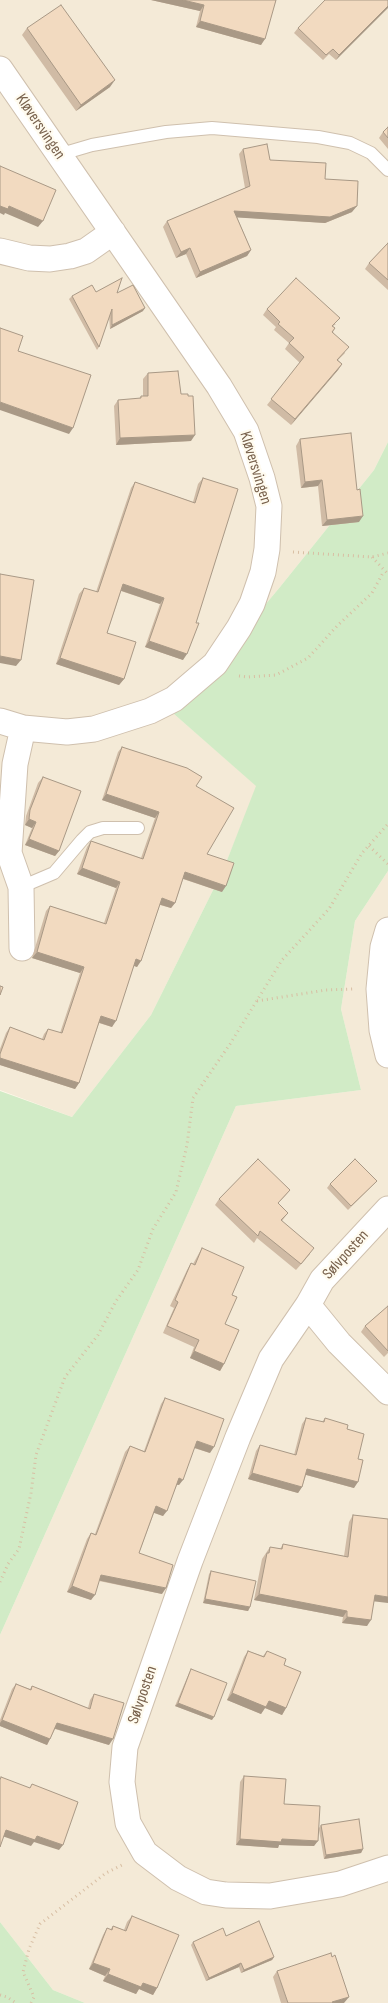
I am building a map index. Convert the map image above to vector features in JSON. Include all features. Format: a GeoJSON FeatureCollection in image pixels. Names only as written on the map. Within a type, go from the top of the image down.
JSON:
{"type":"FeatureCollection","features":[{"type":"Feature","properties":{"kind":"street","name":"Kløversvingen"},"geometry":{"type":"LineString","coordinates":[[0,69],[192,346],[246,431],[262,478],[269,506],[267,549],[263,572],[252,604],[239,628],[215,664],[174,699],[150,711],[94,729],[67,732],[11,725]]}},
{"type":"Feature","properties":{"kind":"street"},"geometry":{"type":"LineString","coordinates":[[0,252],[29,258],[50,259],[70,256],[86,251],[113,232]]}},
{"type":"Feature","properties":{"kind":"street"},"geometry":{"type":"LineString","coordinates":[[11,725],[16,764],[10,853],[21,887],[22,948]]}},
{"type":"Feature","properties":{"kind":"street"},"geometry":{"type":"LineString","coordinates":[[388,930],[382,947],[379,989],[382,1030],[388,1055]]}},
{"type":"Feature","properties":{"kind":"street","name":"Sølvposten"},"geometry":{"type":"LineString","coordinates":[[388,1209],[322,1280],[308,1305],[271,1359],[238,1437],[190,1561],[125,1747],[122,1782],[128,1823],[145,1853],[178,1878],[206,1892],[226,1895],[270,1896],[340,1884],[388,1868]]}},
{"type":"Feature","properties":{"kind":"street"},"geometry":{"type":"LineString","coordinates":[[308,1305],[339,1343],[388,1392]]}},
{"type":"Feature","properties":{"kind":"lane"},"geometry":{"type":"LineString","coordinates":[[58,155],[92,145],[166,132],[212,128],[318,136],[350,143],[371,153],[388,170]]}},
{"type":"Feature","properties":{"kind":"lane"},"geometry":{"type":"LineString","coordinates":[[21,887],[54,873],[90,832],[103,828],[138,828]]}},
{"type":"Feature","properties":{"kind":"path"},"geometry":{"type":"LineString","coordinates":[[267,549],[294,553],[372,557],[388,553]]}},
{"type":"Feature","properties":{"kind":"path"},"geometry":{"type":"LineString","coordinates":[[372,557],[388,574]]}},
{"type":"Feature","properties":{"kind":"path"},"geometry":{"type":"LineString","coordinates":[[215,664],[233,676],[248,677],[276,675],[308,658],[337,626],[372,593],[384,571]]}},
{"type":"Feature","properties":{"kind":"path"},"geometry":{"type":"LineString","coordinates":[[0,1582],[8,1564],[19,1549],[31,1493],[36,1456],[65,1377],[98,1335],[116,1301],[138,1270],[153,1229],[176,1192],[187,1145],[193,1098],[282,960],[329,909],[368,846],[388,824]]}},
{"type":"Feature","properties":{"kind":"path"},"geometry":{"type":"LineString","coordinates":[[368,846],[388,864]]}},
{"type":"Feature","properties":{"kind":"path"},"geometry":{"type":"LineString","coordinates":[[257,1001],[326,990],[379,989]]}},
{"type":"Feature","properties":{"kind":"path"},"geometry":{"type":"LineString","coordinates":[[31,2003],[34,1996],[23,1972],[29,1949],[40,1924],[106,1873],[145,1853]]}},
{"type":"Feature","properties":{"kind":"path"},"geometry":{"type":"LineString","coordinates":[[0,1995],[16,2003]]}},
{"type":"Feature","properties":{"kind":"shaded area"},"geometry":{"type":"Polygon","coordinates":[[[0,0],[388,0],[388,442],[374,470],[174,714],[257,786],[224,868],[151,1015],[72,1117],[0,1090],[0,0]]]}},
{"type":"Feature","properties":{"kind":"shaded area"},"geometry":{"type":"Polygon","coordinates":[[[388,871],[388,2003],[85,2003],[53,1990],[0,1922],[0,1635],[236,1106],[361,1090],[341,1009],[355,921],[388,871]]]}},
{"type":"Feature","properties":{"kind":"green space"},"geometry":{"type":"Polygon","coordinates":[[[388,442],[388,871],[355,921],[341,1009],[361,1090],[236,1106],[0,1635],[0,1091],[72,1117],[151,1015],[224,868],[256,786],[174,714],[374,470],[388,442]]]}},
{"type":"Feature","properties":{"kind":"green space"},"geometry":{"type":"Polygon","coordinates":[[[0,1922],[53,1990],[85,2003],[0,2003],[0,1922]]]}},
{"type":"Feature","properties":{"kind":"building"},"geometry":{"type":"Polygon","coordinates":[[[183,0],[276,0],[265,39],[200,21],[204,5],[183,0]]]}},
{"type":"Feature","properties":{"kind":"building"},"geometry":{"type":"Polygon","coordinates":[[[325,0],[388,0],[388,6],[339,55],[333,49],[326,55],[298,28],[325,0]]]}},
{"type":"Feature","properties":{"kind":"building"},"geometry":{"type":"Polygon","coordinates":[[[61,5],[115,80],[81,105],[27,28],[61,5]]]}},
{"type":"Feature","properties":{"kind":"building"},"geometry":{"type":"Polygon","coordinates":[[[388,127],[388,138],[383,132],[388,127]]]}},
{"type":"Feature","properties":{"kind":"building"},"geometry":{"type":"Polygon","coordinates":[[[267,144],[270,160],[326,163],[325,179],[358,181],[357,206],[330,217],[234,211],[251,250],[200,272],[190,248],[181,252],[167,221],[250,186],[243,149],[267,144]]]}},
{"type":"Feature","properties":{"kind":"building"},"geometry":{"type":"Polygon","coordinates":[[[0,166],[56,190],[43,221],[9,206],[8,209],[0,206],[0,166]]]}},
{"type":"Feature","properties":{"kind":"building"},"geometry":{"type":"Polygon","coordinates":[[[388,243],[388,280],[369,263],[388,243]]]}},
{"type":"Feature","properties":{"kind":"building"},"geometry":{"type":"Polygon","coordinates":[[[122,278],[117,293],[133,285],[145,308],[112,325],[112,309],[99,347],[72,296],[92,285],[96,292],[122,278]]]}},
{"type":"Feature","properties":{"kind":"building"},"geometry":{"type":"Polygon","coordinates":[[[296,278],[340,318],[332,326],[335,328],[332,332],[349,347],[337,360],[342,364],[295,419],[271,399],[304,357],[289,343],[294,338],[278,324],[280,322],[267,309],[296,278]]]}},
{"type":"Feature","properties":{"kind":"building"},"geometry":{"type":"Polygon","coordinates":[[[0,328],[23,336],[18,351],[91,375],[73,428],[0,402],[0,328]]]}},
{"type":"Feature","properties":{"kind":"building"},"geometry":{"type":"Polygon","coordinates":[[[178,371],[181,394],[193,396],[195,435],[120,438],[118,400],[148,396],[148,373],[178,371]]]}},
{"type":"Feature","properties":{"kind":"building"},"geometry":{"type":"Polygon","coordinates":[[[351,433],[357,490],[360,489],[363,516],[327,520],[322,480],[305,482],[300,439],[351,433]]]}},
{"type":"Feature","properties":{"kind":"building"},"geometry":{"type":"Polygon","coordinates":[[[203,478],[238,489],[196,623],[199,623],[187,654],[149,641],[164,598],[123,584],[107,633],[136,642],[124,679],[60,658],[84,588],[98,592],[135,482],[195,503],[203,478]]]}},
{"type":"Feature","properties":{"kind":"building"},"geometry":{"type":"Polygon","coordinates":[[[0,574],[34,580],[21,660],[0,656],[0,574]]]}},
{"type":"Feature","properties":{"kind":"building"},"geometry":{"type":"Polygon","coordinates":[[[122,747],[187,768],[202,777],[196,786],[234,808],[207,854],[234,863],[226,886],[185,872],[175,903],[162,898],[141,961],[136,959],[116,1021],[101,1016],[79,1083],[0,1058],[0,1054],[10,1027],[44,1040],[48,1029],[62,1033],[84,967],[37,952],[50,906],[106,924],[120,882],[82,868],[91,841],[143,859],[159,812],[106,794],[122,747]]]}},
{"type":"Feature","properties":{"kind":"building"},"geometry":{"type":"Polygon","coordinates":[[[43,777],[81,791],[59,851],[29,839],[36,822],[29,819],[30,810],[43,777]]]}},
{"type":"Feature","properties":{"kind":"building"},"geometry":{"type":"Polygon","coordinates":[[[258,1159],[290,1190],[278,1203],[288,1213],[281,1220],[314,1248],[301,1264],[260,1231],[258,1236],[219,1199],[258,1159]]]}},
{"type":"Feature","properties":{"kind":"building"},"geometry":{"type":"Polygon","coordinates":[[[355,1159],[377,1181],[351,1206],[330,1184],[355,1159]]]}},
{"type":"Feature","properties":{"kind":"building"},"geometry":{"type":"Polygon","coordinates":[[[202,1248],[244,1267],[232,1295],[237,1297],[225,1324],[239,1330],[224,1364],[194,1351],[199,1340],[167,1326],[178,1302],[175,1300],[191,1263],[195,1265],[202,1248]]]}},
{"type":"Feature","properties":{"kind":"building"},"geometry":{"type":"Polygon","coordinates":[[[388,1306],[388,1351],[365,1326],[388,1306]]]}},
{"type":"Feature","properties":{"kind":"building"},"geometry":{"type":"Polygon","coordinates":[[[165,1398],[224,1419],[214,1447],[197,1441],[183,1480],[179,1478],[167,1511],[156,1506],[139,1553],[173,1565],[166,1588],[101,1575],[95,1595],[72,1586],[91,1533],[96,1535],[130,1446],[145,1452],[165,1398]]]}},
{"type":"Feature","properties":{"kind":"building"},"geometry":{"type":"Polygon","coordinates":[[[306,1418],[324,1422],[325,1418],[348,1425],[347,1429],[364,1434],[358,1459],[363,1460],[358,1482],[307,1469],[302,1487],[252,1473],[260,1445],[296,1455],[306,1418]]]}},
{"type":"Feature","properties":{"kind":"building"},"geometry":{"type":"Polygon","coordinates":[[[353,1515],[388,1519],[388,1597],[375,1595],[371,1620],[347,1617],[347,1611],[259,1594],[267,1553],[269,1553],[270,1547],[282,1549],[283,1544],[348,1557],[353,1515]]]}},
{"type":"Feature","properties":{"kind":"building"},"geometry":{"type":"Polygon","coordinates":[[[211,1571],[256,1581],[250,1607],[205,1599],[211,1571]]]}},
{"type":"Feature","properties":{"kind":"building"},"geometry":{"type":"Polygon","coordinates":[[[248,1651],[264,1657],[267,1651],[286,1659],[284,1665],[301,1672],[286,1708],[269,1701],[266,1707],[232,1693],[248,1651]]]}},
{"type":"Feature","properties":{"kind":"building"},"geometry":{"type":"Polygon","coordinates":[[[191,1669],[227,1683],[214,1717],[178,1703],[191,1669]]]}},
{"type":"Feature","properties":{"kind":"building"},"geometry":{"type":"Polygon","coordinates":[[[16,1684],[31,1690],[32,1686],[90,1709],[94,1694],[124,1703],[113,1739],[57,1723],[50,1739],[2,1720],[16,1684]]]}},
{"type":"Feature","properties":{"kind":"building"},"geometry":{"type":"Polygon","coordinates":[[[244,1776],[286,1779],[284,1804],[320,1806],[318,1841],[282,1839],[281,1842],[240,1839],[244,1776]]]}},
{"type":"Feature","properties":{"kind":"building"},"geometry":{"type":"Polygon","coordinates":[[[1,1777],[30,1788],[32,1784],[78,1802],[63,1845],[37,1836],[35,1840],[6,1830],[0,1847],[1,1777]]]}},
{"type":"Feature","properties":{"kind":"building"},"geometry":{"type":"Polygon","coordinates":[[[359,1819],[363,1849],[326,1855],[321,1825],[359,1819]]]}},
{"type":"Feature","properties":{"kind":"building"},"geometry":{"type":"Polygon","coordinates":[[[132,1916],[179,1935],[157,1988],[143,1983],[141,1987],[108,1974],[110,1969],[93,1963],[107,1928],[112,1930],[113,1926],[126,1931],[132,1916]]]}},
{"type":"Feature","properties":{"kind":"building"},"geometry":{"type":"Polygon","coordinates":[[[259,1921],[274,1957],[244,1970],[241,1963],[209,1978],[193,1942],[223,1928],[226,1936],[259,1921]]]}},
{"type":"Feature","properties":{"kind":"building"},"geometry":{"type":"Polygon","coordinates":[[[331,1953],[332,1957],[335,1955],[349,1997],[333,2003],[288,2003],[277,1971],[331,1953]]]}}]}
